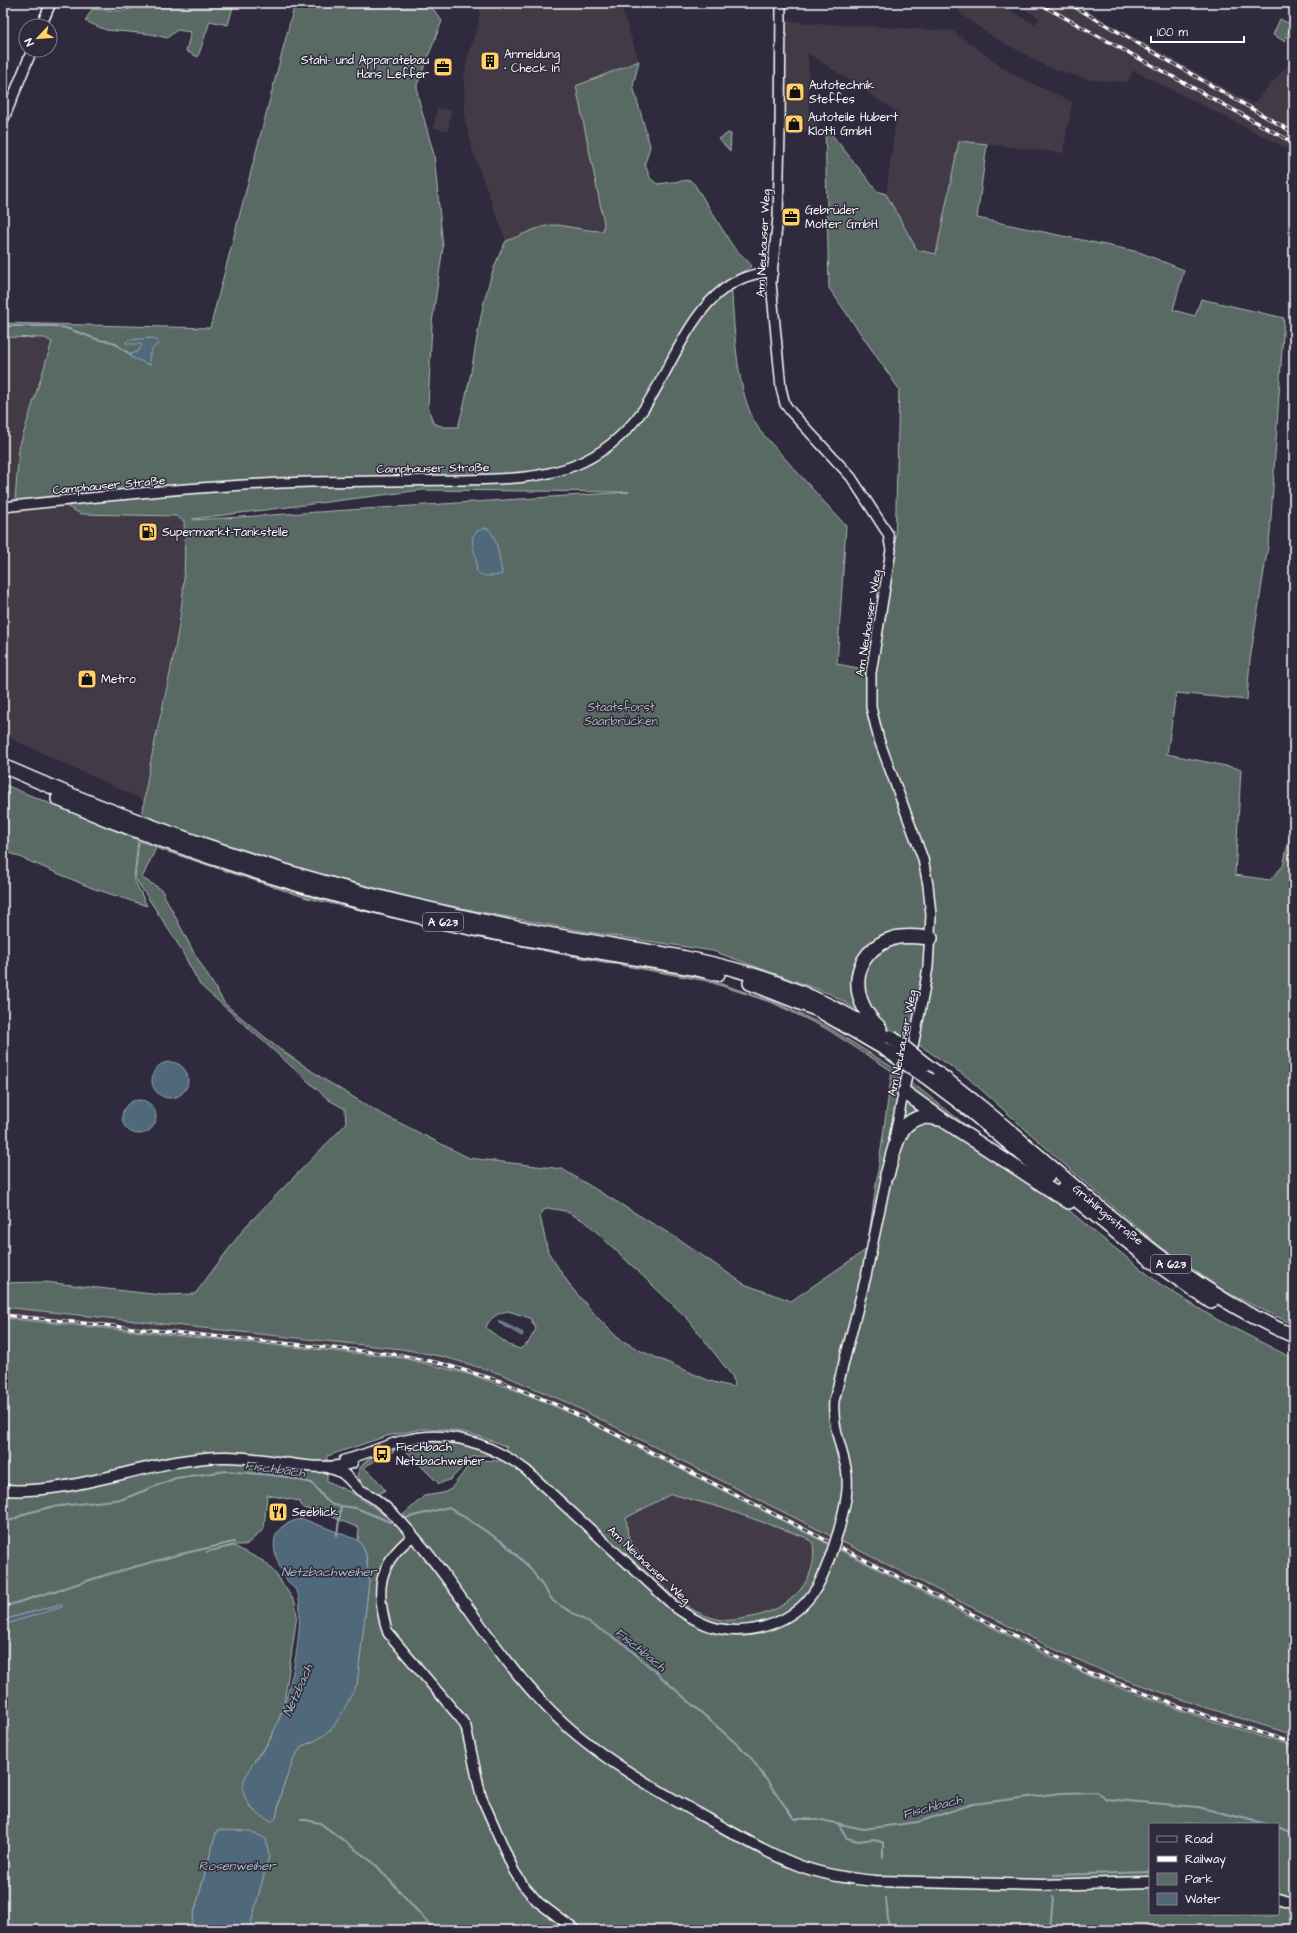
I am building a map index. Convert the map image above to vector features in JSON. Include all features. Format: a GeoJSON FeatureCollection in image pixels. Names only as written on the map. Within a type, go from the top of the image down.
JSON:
{"type":"FeatureCollection","features":[{"type":"Feature","properties":{"kind":"highway","name":"A 623"},"geometry":{"type":"LineString","coordinates":[[3,766],[52,788],[172,834],[246,860],[445,913],[548,934],[694,958],[751,974],[785,986],[821,1002],[925,1064],[934,1076],[962,1104],[1106,1226],[1192,1290],[1247,1323],[1294,1345]]}},
{"type":"Feature","properties":{"kind":"highway","name":"A 623"},"geometry":{"type":"LineString","coordinates":[[3,775],[79,808],[168,843],[308,888],[443,922],[554,944],[692,968],[749,983],[818,1010],[888,1042],[934,1076]]}},
{"type":"Feature","properties":{"kind":"highway"},"geometry":{"type":"LineString","coordinates":[[888,1042],[860,1002],[858,982],[864,960],[879,945],[895,938],[904,936],[931,938]]}},
{"type":"Feature","properties":{"kind":"highway","name":"Grühlingsstraße"},"geometry":{"type":"LineString","coordinates":[[934,1076],[1153,1250],[1221,1298],[1294,1336]]}},
{"type":"Feature","properties":{"kind":"highway"},"geometry":{"type":"LineString","coordinates":[[904,1092],[946,1122],[1106,1226]]}},
{"type":"Feature","properties":{"kind":"highway"},"geometry":{"type":"LineString","coordinates":[[887,1175],[898,1136],[904,1126],[917,1118],[924,1116],[946,1122]]}},
{"type":"Feature","properties":{"kind":"main road"},"geometry":{"type":"LineString","coordinates":[[3,1490],[22,1490],[63,1486],[168,1464],[214,1457],[252,1457],[316,1468],[337,1469],[347,1464]]}},
{"type":"Feature","properties":{"kind":"main road"},"geometry":{"type":"LineString","coordinates":[[307,1466],[347,1464]]}},
{"type":"Feature","properties":{"kind":"main road"},"geometry":{"type":"LineString","coordinates":[[347,1464],[361,1491],[368,1494],[394,1515],[404,1526],[522,1679],[546,1706],[573,1732],[604,1756],[666,1795],[777,1856],[805,1868],[852,1879],[876,1881],[1041,1885],[1149,1882]]}},
{"type":"Feature","properties":{"kind":"main road"},"geometry":{"type":"LineString","coordinates":[[1279,1899],[1294,1904]]}},
{"type":"Feature","properties":{"kind":"street"},"geometry":{"type":"LineString","coordinates":[[45,18],[51,3]]}},
{"type":"Feature","properties":{"kind":"street","name":"Am Neuhauser Weg"},"geometry":{"type":"LineString","coordinates":[[347,1464],[367,1453],[406,1439],[440,1436],[471,1441],[510,1457],[546,1487],[675,1608],[701,1623],[721,1629],[746,1630],[770,1624],[791,1614],[813,1593],[821,1580],[831,1554],[846,1504],[846,1468],[835,1427],[834,1401],[866,1276],[924,997],[931,938],[930,901],[923,859],[879,740],[871,707],[871,673],[890,561],[890,541],[885,529],[851,477],[786,404],[778,369],[771,298],[771,283],[778,217],[781,3]]}},
{"type":"Feature","properties":{"kind":"street"},"geometry":{"type":"LineString","coordinates":[[3,120],[29,58]]}},
{"type":"Feature","properties":{"kind":"street","name":"Camphauser Straße"},"geometry":{"type":"LineString","coordinates":[[3,507],[200,489],[308,482],[505,479],[538,475],[572,466],[604,450],[634,422],[652,396],[694,322],[717,295],[733,282],[755,273],[773,272]]}},
{"type":"Feature","properties":{"kind":"street"},"geometry":{"type":"LineString","coordinates":[[412,1537],[392,1556],[383,1574],[383,1618],[388,1633],[461,1719],[466,1727],[480,1796],[505,1853],[523,1885],[538,1902],[575,1930]]}},
{"type":"Feature","properties":{"kind":"shaded area","name":"Stahl- und Apparatebau Hans Leffer"},"geometry":{"type":"Polygon","coordinates":[[[481,3],[627,3],[622,10],[639,61],[576,86],[604,223],[603,231],[543,227],[506,241],[473,152],[465,120],[464,78],[468,56],[478,25],[481,3]]]}},
{"type":"Feature","properties":{"kind":"shaded area"},"geometry":{"type":"Polygon","coordinates":[[[953,3],[996,3],[1035,24],[1039,18],[1014,3],[1074,3],[1253,104],[1294,58],[1294,152],[1133,70],[1128,82],[1086,79],[1048,67],[990,35],[962,15],[953,3]]]}},
{"type":"Feature","properties":{"kind":"shaded area"},"geometry":{"type":"Polygon","coordinates":[[[781,19],[805,23],[953,31],[1012,74],[1072,102],[1063,153],[959,141],[936,254],[917,250],[886,194],[897,112],[808,53],[809,115],[818,115],[818,130],[780,131],[781,19]]]}},
{"type":"Feature","properties":{"kind":"shaded area"},"geometry":{"type":"Polygon","coordinates":[[[437,108],[451,110],[448,131],[434,128],[437,108]]]}},
{"type":"Feature","properties":{"kind":"shaded area"},"geometry":{"type":"Polygon","coordinates":[[[3,337],[45,338],[52,342],[19,448],[53,499],[81,514],[176,516],[184,520],[185,554],[183,594],[172,660],[155,734],[143,800],[3,735],[3,337]]]}},
{"type":"Feature","properties":{"kind":"shaded area"},"geometry":{"type":"Polygon","coordinates":[[[3,1307],[402,1349],[445,1357],[501,1374],[566,1402],[1054,1649],[1112,1675],[1198,1705],[1294,1735],[1294,1746],[1170,1707],[1070,1667],[572,1414],[523,1393],[472,1375],[448,1368],[335,1350],[3,1318],[3,1307]]]}},
{"type":"Feature","properties":{"kind":"shaded area"},"geometry":{"type":"Polygon","coordinates":[[[671,1494],[719,1507],[805,1537],[814,1543],[814,1556],[811,1570],[805,1583],[794,1596],[778,1608],[759,1616],[727,1621],[713,1618],[677,1601],[651,1574],[629,1539],[626,1518],[671,1494]]]}},
{"type":"Feature","properties":{"kind":"green space"},"geometry":{"type":"Polygon","coordinates":[[[151,3],[234,3],[228,25],[210,21],[198,57],[186,51],[191,32],[177,30],[167,38],[151,34],[106,30],[85,21],[92,9],[122,11],[151,3]]]}},
{"type":"Feature","properties":{"kind":"green space","name":"Staatsforst Saarbrücken"},"geometry":{"type":"Polygon","coordinates":[[[295,3],[426,3],[434,10],[442,21],[417,85],[418,97],[434,155],[443,247],[432,323],[428,406],[433,423],[444,427],[458,427],[468,388],[486,292],[498,258],[506,241],[538,228],[551,225],[603,231],[604,223],[576,86],[639,61],[633,86],[650,146],[645,164],[650,178],[657,184],[690,180],[695,185],[732,245],[752,266],[737,275],[731,281],[738,365],[745,397],[752,417],[760,431],[846,526],[837,664],[874,671],[895,547],[899,389],[829,288],[825,126],[877,191],[886,194],[917,250],[936,254],[959,141],[987,144],[977,218],[1139,252],[1184,270],[1173,310],[1195,316],[1201,299],[1284,318],[1270,533],[1250,660],[1247,700],[1176,693],[1167,754],[1241,769],[1235,875],[1270,880],[1283,866],[1294,817],[1294,1325],[1226,1292],[1162,1248],[1082,1180],[967,1077],[922,1047],[830,994],[713,951],[582,931],[429,902],[310,871],[142,817],[151,761],[180,621],[184,575],[184,521],[176,516],[81,514],[53,499],[15,501],[19,448],[52,342],[45,338],[3,337],[3,323],[210,328],[295,3]],[[422,490],[193,520],[629,492],[422,490]]]}},
{"type":"Feature","properties":{"kind":"green space"},"geometry":{"type":"Polygon","coordinates":[[[1280,19],[1292,25],[1284,41],[1273,35],[1280,19]]]}},
{"type":"Feature","properties":{"kind":"green space"},"geometry":{"type":"Polygon","coordinates":[[[728,133],[731,134],[730,151],[719,139],[728,133]]]}},
{"type":"Feature","properties":{"kind":"green space"},"geometry":{"type":"Polygon","coordinates":[[[3,784],[138,840],[134,879],[147,906],[92,888],[3,850],[3,784]]]}},
{"type":"Feature","properties":{"kind":"green space"},"geometry":{"type":"Polygon","coordinates":[[[139,841],[308,896],[473,935],[560,953],[707,979],[774,1002],[826,1026],[892,1067],[1009,1159],[1091,1229],[1160,1284],[1216,1319],[1294,1359],[1294,1735],[1198,1705],[1112,1675],[1054,1649],[566,1402],[501,1374],[445,1357],[402,1349],[3,1307],[3,1283],[45,1282],[161,1295],[195,1294],[246,1226],[346,1124],[345,1109],[329,1100],[200,985],[178,944],[135,878],[139,841]],[[156,848],[142,878],[161,889],[193,951],[225,1004],[278,1048],[325,1080],[378,1112],[469,1158],[562,1169],[675,1237],[744,1284],[791,1301],[867,1249],[892,1071],[825,1028],[773,1003],[707,981],[560,954],[473,936],[307,898],[156,848]],[[548,1208],[543,1211],[540,1216],[548,1252],[571,1287],[618,1338],[639,1350],[710,1381],[732,1387],[735,1384],[732,1376],[688,1319],[586,1222],[565,1211],[548,1208]],[[508,1311],[498,1314],[489,1321],[486,1328],[509,1345],[520,1349],[528,1343],[536,1329],[530,1318],[508,1311]]]}},
{"type":"Feature","properties":{"kind":"green space"},"geometry":{"type":"Polygon","coordinates":[[[3,1318],[403,1358],[472,1375],[523,1393],[572,1414],[1070,1667],[1125,1690],[1180,1710],[1294,1746],[1294,1930],[249,1930],[269,1856],[217,1830],[190,1928],[191,1930],[3,1930],[3,1623],[61,1604],[3,1620],[3,1318]],[[422,1429],[387,1436],[327,1456],[327,1481],[356,1495],[390,1519],[402,1516],[424,1496],[443,1493],[451,1489],[469,1465],[478,1460],[499,1461],[500,1459],[487,1455],[472,1457],[451,1479],[439,1484],[405,1450],[399,1448],[364,1467],[373,1475],[385,1490],[377,1495],[364,1486],[358,1477],[358,1472],[362,1465],[368,1460],[394,1448],[425,1442],[440,1442],[471,1447],[501,1458],[507,1447],[476,1435],[455,1431],[422,1429]],[[671,1494],[626,1518],[630,1541],[653,1575],[680,1601],[701,1614],[721,1620],[730,1620],[767,1613],[786,1603],[801,1589],[807,1580],[814,1557],[813,1543],[805,1537],[719,1507],[671,1494]],[[267,1495],[264,1529],[246,1545],[234,1545],[206,1552],[234,1546],[265,1562],[275,1573],[295,1602],[297,1615],[284,1704],[277,1725],[267,1744],[255,1759],[249,1806],[259,1815],[276,1818],[281,1792],[295,1756],[302,1746],[316,1740],[357,1684],[369,1581],[366,1555],[358,1540],[359,1528],[323,1513],[303,1508],[299,1501],[267,1495]]]}},
{"type":"Feature","properties":{"kind":"water"},"geometry":{"type":"Polygon","coordinates":[[[150,338],[157,340],[158,344],[152,349],[149,356],[150,365],[131,357],[130,354],[137,352],[142,346],[141,344],[127,344],[126,342],[129,340],[150,338]]]}},
{"type":"Feature","properties":{"kind":"water"},"geometry":{"type":"Polygon","coordinates":[[[486,528],[490,530],[493,535],[499,555],[502,574],[484,576],[476,570],[477,564],[472,539],[474,534],[486,528]]]}},
{"type":"Feature","properties":{"kind":"water"},"geometry":{"type":"Polygon","coordinates":[[[170,1062],[180,1065],[185,1070],[188,1080],[185,1090],[180,1095],[170,1098],[160,1095],[155,1090],[152,1080],[155,1070],[160,1065],[170,1062]]]}},
{"type":"Feature","properties":{"kind":"water"},"geometry":{"type":"Polygon","coordinates":[[[142,1100],[151,1105],[155,1110],[155,1124],[151,1129],[146,1133],[136,1134],[132,1133],[123,1124],[122,1114],[123,1110],[132,1101],[142,1100]]]}},
{"type":"Feature","properties":{"kind":"water"},"geometry":{"type":"Polygon","coordinates":[[[499,1321],[523,1333],[522,1336],[499,1323],[499,1321]]]}},
{"type":"Feature","properties":{"kind":"water","name":"Netzbachweiher"},"geometry":{"type":"Polygon","coordinates":[[[303,1519],[358,1540],[366,1555],[369,1581],[357,1684],[340,1717],[330,1731],[316,1740],[302,1746],[295,1756],[281,1792],[276,1818],[272,1821],[258,1814],[252,1808],[246,1800],[243,1791],[246,1775],[267,1745],[283,1709],[291,1682],[298,1642],[300,1623],[299,1597],[297,1592],[286,1579],[276,1558],[274,1540],[282,1527],[291,1522],[303,1519]]]}},
{"type":"Feature","properties":{"kind":"water"},"geometry":{"type":"Polygon","coordinates":[[[61,1604],[62,1607],[3,1625],[3,1620],[61,1604]]]}},
{"type":"Feature","properties":{"kind":"water","name":"Rosenweiher"},"geometry":{"type":"Polygon","coordinates":[[[217,1830],[250,1831],[266,1839],[269,1856],[249,1930],[191,1930],[190,1928],[217,1830]]]}},
{"type":"Feature","properties":{"kind":"waterway"},"geometry":{"type":"LineString","coordinates":[[3,326],[53,326],[66,328],[99,340],[113,342],[131,355]]}},
{"type":"Feature","properties":{"kind":"waterway","name":"Fischbach"},"geometry":{"type":"LineString","coordinates":[[3,1524],[27,1513],[51,1507],[123,1499],[176,1478],[227,1471],[281,1476],[312,1483],[326,1500],[333,1505],[356,1508],[390,1522],[395,1520]]}},
{"type":"Feature","properties":{"kind":"waterway","name":"Netzbach"},"geometry":{"type":"LineString","coordinates":[[337,1535],[341,1506]]}},
{"type":"Feature","properties":{"kind":"waterway","name":"Fischbach"},"geometry":{"type":"LineString","coordinates":[[402,1519],[449,1507],[504,1543],[530,1568],[553,1601],[624,1644],[749,1755],[794,1819],[817,1819],[863,1829],[918,1822],[973,1804],[1061,1793],[1096,1792],[1105,1799],[1198,1807],[1263,1823]]}},
{"type":"Feature","properties":{"kind":"waterway"},"geometry":{"type":"LineString","coordinates":[[3,1607],[109,1574],[181,1554],[234,1542]]}},
{"type":"Feature","properties":{"kind":"waterway"},"geometry":{"type":"LineString","coordinates":[[301,1819],[320,1823],[375,1864],[433,1930]]}},
{"type":"Feature","properties":{"kind":"waterway"},"geometry":{"type":"LineString","coordinates":[[838,1823],[847,1838],[858,1841],[874,1839],[883,1843],[883,1858]]}},
{"type":"Feature","properties":{"kind":"waterway","name":"Fischbach"},"geometry":{"type":"LineString","coordinates":[[1279,1827],[1294,1834]]}},
{"type":"Feature","properties":{"kind":"waterway"},"geometry":{"type":"LineString","coordinates":[[1054,1875],[1149,1872]]}},
{"type":"Feature","properties":{"kind":"waterway"},"geometry":{"type":"LineString","coordinates":[[1050,1930],[1053,1897]]}},
{"type":"Feature","properties":{"kind":"waterway"},"geometry":{"type":"LineString","coordinates":[[886,1898],[889,1930]]}},
{"type":"Feature","properties":{"kind":"railway"},"geometry":{"type":"LineString","coordinates":[[1038,3],[1294,143]]}},
{"type":"Feature","properties":{"kind":"railway"},"geometry":{"type":"LineString","coordinates":[[1068,3],[1294,133]]}},
{"type":"Feature","properties":{"kind":"railway"},"geometry":{"type":"LineString","coordinates":[[3,1315],[401,1355],[443,1364],[500,1381],[564,1408],[1085,1671],[1183,1708],[1294,1743]]}},
{"type":"Feature","properties":{"kind":"place","name":"Anmeldung • Check In"},"geometry":{"type":"Point","coordinates":[490,61]}},
{"type":"Feature","properties":{"kind":"place","name":"Stahl- und Apparatebau Hans Leffer"},"geometry":{"type":"Point","coordinates":[443,67]}},
{"type":"Feature","properties":{"kind":"place","name":"Autotechnik Steffes"},"geometry":{"type":"Point","coordinates":[795,92]}},
{"type":"Feature","properties":{"kind":"place","name":"Autoteile Hubert Klotti GmbH"},"geometry":{"type":"Point","coordinates":[794,124]}},
{"type":"Feature","properties":{"kind":"place","name":"Gebrüder Molter GmbH"},"geometry":{"type":"Point","coordinates":[791,217]}},
{"type":"Feature","properties":{"kind":"place","name":"Supermarkt-Tankstelle"},"geometry":{"type":"Point","coordinates":[148,532]}},
{"type":"Feature","properties":{"kind":"place","name":"Metro"},"geometry":{"type":"Point","coordinates":[87,679]}},
{"type":"Feature","properties":{"kind":"place","name":"Fischbach Netzbachweiher"},"geometry":{"type":"Point","coordinates":[382,1454]}},
{"type":"Feature","properties":{"kind":"place","name":"Seeblick"},"geometry":{"type":"Point","coordinates":[278,1512]}}]}
